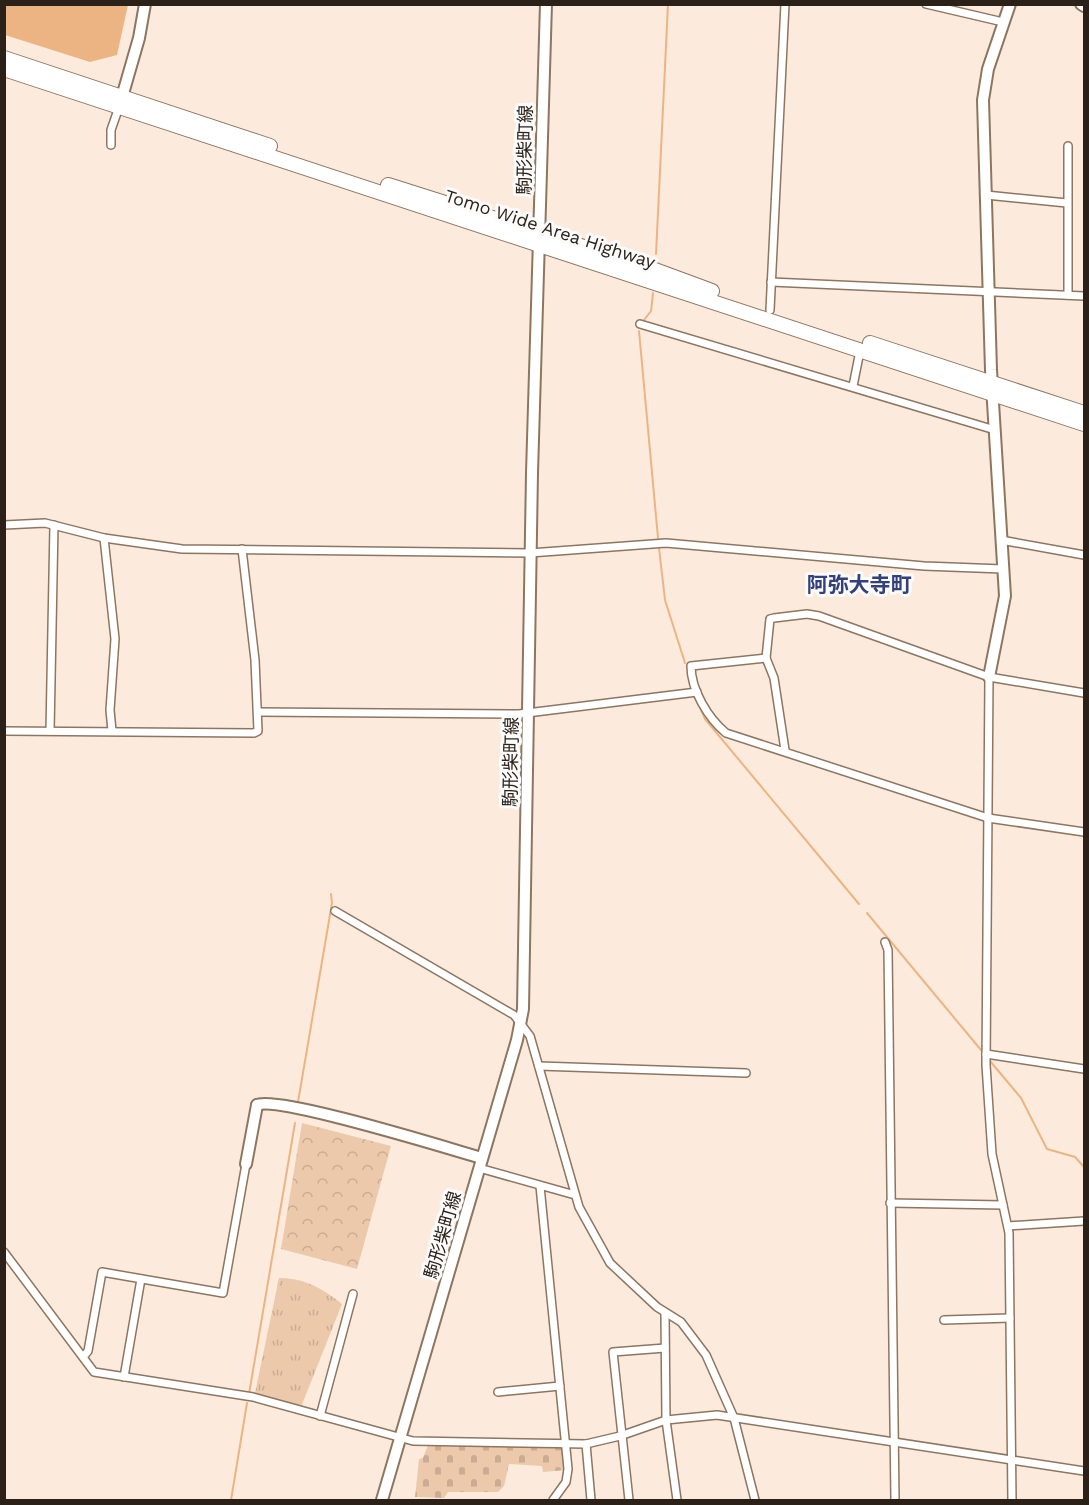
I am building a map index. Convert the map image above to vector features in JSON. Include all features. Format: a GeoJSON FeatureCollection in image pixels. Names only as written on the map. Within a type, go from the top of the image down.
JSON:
{"type":"FeatureCollection","features":[{"type":"Feature","properties":{"kind":"highway","name":"Tomo Wide Area Highway"},"geometry":{"type":"LineString","coordinates":[[4,58],[121,102]]}},
{"type":"Feature","properties":{"kind":"highway","name":"Tomo Wide Area Highway"},"geometry":{"type":"LineString","coordinates":[[4,69],[121,102],[540,239],[861,349],[1084,413]]}},
{"type":"Feature","properties":{"kind":"highway","name":"Tomo Wide Area Highway"},"geometry":{"type":"LineString","coordinates":[[540,239],[770,310],[993,388],[1084,424]]}},
{"type":"Feature","properties":{"kind":"main road"},"geometry":{"type":"LineString","coordinates":[[121,102],[139,38],[145,4]]}},
{"type":"Feature","properties":{"kind":"main road","name":"駒形柴町線"},"geometry":{"type":"LineString","coordinates":[[382,1500],[522,1022],[530,554],[546,4]]}},
{"type":"Feature","properties":{"kind":"main road"},"geometry":{"type":"LineString","coordinates":[[990,677],[1003,613],[1003,569],[989,293],[984,100],[988,69],[1010,4]]}},
{"type":"Feature","properties":{"kind":"main road"},"geometry":{"type":"LineString","coordinates":[[246,1164],[257,1106],[266,1103],[309,1111],[480,1163]]}},
{"type":"Feature","properties":{"kind":"street"},"geometry":{"type":"LineString","coordinates":[[770,310],[785,4]]}},
{"type":"Feature","properties":{"kind":"street"},"geometry":{"type":"LineString","coordinates":[[926,4],[1003,22]]}},
{"type":"Feature","properties":{"kind":"street"},"geometry":{"type":"LineString","coordinates":[[111,145],[111,130],[121,102]]}},
{"type":"Feature","properties":{"kind":"street"},"geometry":{"type":"LineString","coordinates":[[1068,146],[1068,295]]}},
{"type":"Feature","properties":{"kind":"street"},"geometry":{"type":"LineString","coordinates":[[986,195],[1067,202]]}},
{"type":"Feature","properties":{"kind":"street"},"geometry":{"type":"LineString","coordinates":[[771,282],[1084,296]]}},
{"type":"Feature","properties":{"kind":"street"},"geometry":{"type":"LineString","coordinates":[[640,324],[995,430]]}},
{"type":"Feature","properties":{"kind":"street"},"geometry":{"type":"LineString","coordinates":[[853,386],[861,349]]}},
{"type":"Feature","properties":{"kind":"street"},"geometry":{"type":"LineString","coordinates":[[4,525],[37,522],[104,538],[175,548],[530,554],[666,543],[924,566],[1003,569]]}},
{"type":"Feature","properties":{"kind":"street"},"geometry":{"type":"LineString","coordinates":[[50,731],[54,525]]}},
{"type":"Feature","properties":{"kind":"street"},"geometry":{"type":"LineString","coordinates":[[104,538],[115,639],[110,710],[112,731]]}},
{"type":"Feature","properties":{"kind":"street"},"geometry":{"type":"LineString","coordinates":[[1001,540],[1084,555]]}},
{"type":"Feature","properties":{"kind":"street"},"geometry":{"type":"LineString","coordinates":[[4,731],[254,733],[258,731],[260,726],[242,549]]}},
{"type":"Feature","properties":{"kind":"street"},"geometry":{"type":"LineString","coordinates":[[785,750],[774,678],[766,658],[770,619],[807,614],[990,677],[1084,693]]}},
{"type":"Feature","properties":{"kind":"street"},"geometry":{"type":"LineString","coordinates":[[766,658],[691,666],[697,692],[708,712],[726,734],[785,750],[988,818],[1084,832]]}},
{"type":"Feature","properties":{"kind":"street"},"geometry":{"type":"LineString","coordinates":[[990,677],[986,1054],[988,1123],[1008,1226],[1012,1500]]}},
{"type":"Feature","properties":{"kind":"street"},"geometry":{"type":"LineString","coordinates":[[258,711],[528,713],[697,692]]}},
{"type":"Feature","properties":{"kind":"street"},"geometry":{"type":"LineString","coordinates":[[335,911],[522,1022],[530,1036],[579,1207],[610,1263],[665,1312],[681,1322],[706,1355],[734,1418],[755,1500]]}},
{"type":"Feature","properties":{"kind":"street"},"geometry":{"type":"LineString","coordinates":[[885,942],[888,950],[895,1500]]}},
{"type":"Feature","properties":{"kind":"street"},"geometry":{"type":"LineString","coordinates":[[986,1054],[1084,1069]]}},
{"type":"Feature","properties":{"kind":"street"},"geometry":{"type":"LineString","coordinates":[[539,1066],[746,1073]]}},
{"type":"Feature","properties":{"kind":"street"},"geometry":{"type":"LineString","coordinates":[[480,1163],[575,1195]]}},
{"type":"Feature","properties":{"kind":"street"},"geometry":{"type":"LineString","coordinates":[[84,1356],[88,1351],[102,1272],[223,1293],[246,1164]]}},
{"type":"Feature","properties":{"kind":"street"},"geometry":{"type":"LineString","coordinates":[[540,1185],[566,1445],[567,1479],[553,1500]]}},
{"type":"Feature","properties":{"kind":"street"},"geometry":{"type":"LineString","coordinates":[[890,1203],[1003,1205]]}},
{"type":"Feature","properties":{"kind":"street"},"geometry":{"type":"LineString","coordinates":[[1008,1226],[1084,1221]]}},
{"type":"Feature","properties":{"kind":"street"},"geometry":{"type":"LineString","coordinates":[[4,1252],[94,1372],[253,1397],[413,1441],[586,1444],[620,1437],[666,1420],[717,1415],[1084,1471]]}},
{"type":"Feature","properties":{"kind":"street"},"geometry":{"type":"LineString","coordinates":[[124,1377],[141,1279]]}},
{"type":"Feature","properties":{"kind":"street"},"geometry":{"type":"LineString","coordinates":[[320,1416],[353,1294]]}},
{"type":"Feature","properties":{"kind":"street"},"geometry":{"type":"LineString","coordinates":[[665,1312],[666,1420],[677,1500],[672,1500]]}},
{"type":"Feature","properties":{"kind":"street"},"geometry":{"type":"LineString","coordinates":[[944,1320],[1010,1318]]}},
{"type":"Feature","properties":{"kind":"street"},"geometry":{"type":"LineString","coordinates":[[629,1500],[620,1437],[613,1352],[664,1348]]}},
{"type":"Feature","properties":{"kind":"street"},"geometry":{"type":"LineString","coordinates":[[498,1392],[560,1386]]}},
{"type":"Feature","properties":{"kind":"street"},"geometry":{"type":"LineString","coordinates":[[586,1444],[591,1500]]}},
{"type":"Feature","properties":{"kind":"green space"},"geometry":{"type":"Polygon","coordinates":[[[302,1123],[391,1146],[357,1269],[281,1249],[302,1123]]]}},
{"type":"Feature","properties":{"kind":"green space"},"geometry":{"type":"Polygon","coordinates":[[[279,1278],[288,1278],[312,1285],[342,1304],[301,1407],[257,1396],[255,1393],[279,1278]]]}},
{"type":"Feature","properties":{"kind":"green space"},"geometry":{"type":"Polygon","coordinates":[[[428,1445],[562,1448],[566,1470],[543,1472],[542,1466],[509,1464],[504,1486],[498,1492],[448,1492],[444,1498],[415,1497],[419,1459],[423,1458],[428,1445]]]}},
{"type":"Feature","properties":{"kind":"shaded area"},"geometry":{"type":"Polygon","coordinates":[[[5,4],[128,5],[117,55],[90,62],[5,35],[5,4]]]}},
{"type":"Feature","properties":{"kind":"waterway"},"geometry":{"type":"LineString","coordinates":[[656,254],[668,4]]}},
{"type":"Feature","properties":{"kind":"waterway"},"geometry":{"type":"LineString","coordinates":[[644,320],[651,311],[653,293]]}},
{"type":"Feature","properties":{"kind":"waterway"},"geometry":{"type":"LineString","coordinates":[[639,331],[658,538]]}},
{"type":"Feature","properties":{"kind":"waterway"},"geometry":{"type":"LineString","coordinates":[[659,548],[665,600],[685,663]]}},
{"type":"Feature","properties":{"kind":"waterway"},"geometry":{"type":"LineString","coordinates":[[697,700],[705,719],[859,904]]}},
{"type":"Feature","properties":{"kind":"waterway"},"geometry":{"type":"LineString","coordinates":[[298,1102],[332,903],[331,894]]}},
{"type":"Feature","properties":{"kind":"waterway"},"geometry":{"type":"LineString","coordinates":[[867,913],[981,1050]]}},
{"type":"Feature","properties":{"kind":"waterway"},"geometry":{"type":"LineString","coordinates":[[990,1061],[1021,1098],[1047,1149],[1075,1157],[1084,1167]]}},
{"type":"Feature","properties":{"kind":"waterway"},"geometry":{"type":"LineString","coordinates":[[249,1394],[295,1123]]}},
{"type":"Feature","properties":{"kind":"waterway"},"geometry":{"type":"LineString","coordinates":[[231,1500],[247,1403]]}},
{"type":"Feature","properties":{"kind":"district","name":"阿弥大寺町"},"geometry":{"type":"Point","coordinates":[859,585]}}]}
